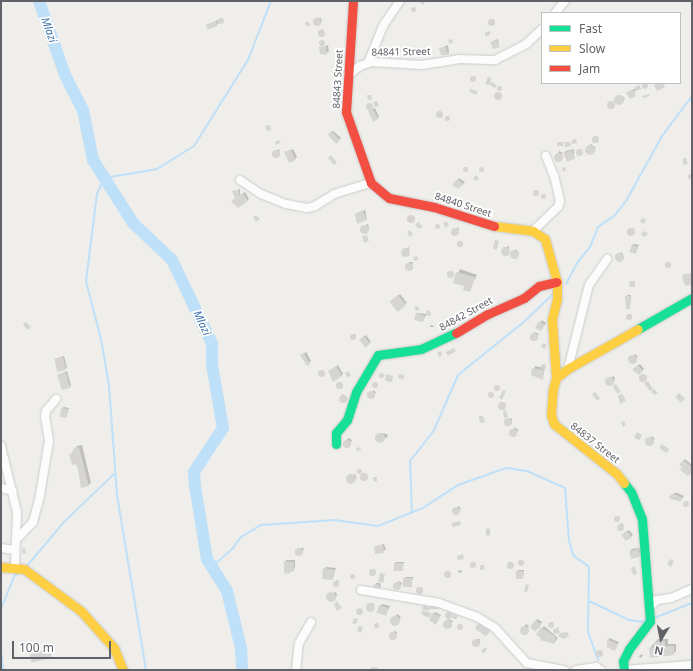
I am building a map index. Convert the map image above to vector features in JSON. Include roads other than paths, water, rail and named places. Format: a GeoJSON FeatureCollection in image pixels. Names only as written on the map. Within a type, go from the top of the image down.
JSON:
{"type":"FeatureCollection","features":[{"type":"Feature","properties":{"kind":"street","name":"84843 Street"},"geometry":{"type":"LineString","coordinates":[[353,1],[346,112],[371,183]]}},
{"type":"Feature","properties":{"kind":"street"},"geometry":{"type":"LineString","coordinates":[[368,63],[383,26],[400,1]]}},
{"type":"Feature","properties":{"kind":"street"},"geometry":{"type":"LineString","coordinates":[[557,12],[565,1]]}},
{"type":"Feature","properties":{"kind":"street","name":"84841 Street"},"geometry":{"type":"LineString","coordinates":[[348,75],[368,63],[422,65],[459,59],[488,61],[503,56],[526,44],[541,30]]}},
{"type":"Feature","properties":{"kind":"street"},"geometry":{"type":"LineString","coordinates":[[533,231],[559,204],[554,176],[546,156]]}},
{"type":"Feature","properties":{"kind":"street"},"geometry":{"type":"LineString","coordinates":[[240,180],[261,194],[286,204],[306,208],[315,206],[334,194],[371,183]]}},
{"type":"Feature","properties":{"kind":"street","name":"84840 Street"},"geometry":{"type":"LineString","coordinates":[[371,183],[389,198],[445,210],[505,229],[533,231]]}},
{"type":"Feature","properties":{"kind":"street","name":"84837 Street"},"geometry":{"type":"LineString","coordinates":[[533,231],[545,239],[550,251],[557,282],[557,299],[552,319],[556,378],[551,408],[554,424],[617,474],[638,506],[645,531],[646,576],[650,614]]}},
{"type":"Feature","properties":{"kind":"street"},"geometry":{"type":"LineString","coordinates":[[568,369],[590,285],[607,259]]}},
{"type":"Feature","properties":{"kind":"street","name":"84842 Street"},"geometry":{"type":"LineString","coordinates":[[336,444],[335,436],[347,420],[356,392],[374,360],[382,353],[421,349],[438,343],[488,314],[524,298],[539,286],[557,282]]}},
{"type":"Feature","properties":{"kind":"street"},"geometry":{"type":"LineString","coordinates":[[556,378],[568,369],[692,298]]}},
{"type":"Feature","properties":{"kind":"street"},"geometry":{"type":"LineString","coordinates":[[18,538],[33,522],[47,461],[46,411],[56,399]]}},
{"type":"Feature","properties":{"kind":"street"},"geometry":{"type":"LineString","coordinates":[[1,446],[17,512],[18,538],[15,550],[15,566]]}},
{"type":"Feature","properties":{"kind":"street"},"geometry":{"type":"LineString","coordinates":[[1,488],[13,491]]}},
{"type":"Feature","properties":{"kind":"street"},"geometry":{"type":"LineString","coordinates":[[1,548],[15,550]]}},
{"type":"Feature","properties":{"kind":"street"},"geometry":{"type":"LineString","coordinates":[[1,567],[15,566],[42,580],[94,622],[114,648],[123,670]]}},
{"type":"Feature","properties":{"kind":"street"},"geometry":{"type":"LineString","coordinates":[[692,589],[671,598],[657,600],[623,661],[623,670],[692,665]]}},
{"type":"Feature","properties":{"kind":"street"},"geometry":{"type":"LineString","coordinates":[[362,590],[439,603],[477,617],[496,628],[527,663],[564,670]]}},
{"type":"Feature","properties":{"kind":"street"},"geometry":{"type":"LineString","coordinates":[[296,670],[300,642],[311,622]]}},
{"type":"Feature","properties":{"kind":"street"},"geometry":{"type":"LineString","coordinates":[[576,670],[596,667],[601,670]]}},
{"type":"Feature","properties":{"kind":"waterway","name":"Mlazi"},"geometry":{"type":"LineString","coordinates":[[39,1],[65,75],[83,110],[93,160],[133,223],[172,260],[212,344],[212,365],[223,428],[194,472],[195,486],[207,559],[227,591],[241,648],[242,670]]}},
{"type":"Feature","properties":{"kind":"waterway"},"geometry":{"type":"LineString","coordinates":[[146,670],[117,495],[109,385],[101,339],[86,281],[97,194],[104,178],[157,169],[194,146],[248,60],[271,1]]}},
{"type":"Feature","properties":{"kind":"waterway"},"geometry":{"type":"LineString","coordinates":[[566,284],[577,263],[590,247],[598,227],[615,215],[626,201],[662,136],[692,96]]}},
{"type":"Feature","properties":{"kind":"waterway"},"geometry":{"type":"LineString","coordinates":[[412,513],[410,461],[434,430],[458,375],[525,321],[554,293]]}},
{"type":"Feature","properties":{"kind":"waterway"},"geometry":{"type":"LineString","coordinates":[[212,567],[233,548],[241,537],[261,525],[335,520],[378,526],[423,508],[458,485],[506,468],[527,471],[565,488],[569,541],[574,556],[589,567],[588,632],[598,660]]}},
{"type":"Feature","properties":{"kind":"waterway"},"geometry":{"type":"LineString","coordinates":[[26,567],[64,522],[114,474]]}},
{"type":"Feature","properties":{"kind":"waterway"},"geometry":{"type":"LineString","coordinates":[[1,609],[14,576],[18,573]]}},
{"type":"Feature","properties":{"kind":"waterway"},"geometry":{"type":"LineString","coordinates":[[589,601],[629,620],[642,622],[646,619]]}},
{"type":"Feature","properties":{"kind":"waterway"},"geometry":{"type":"LineString","coordinates":[[654,618],[692,603]]}},
{"type":"Feature","properties":{"kind":"waterway"},"geometry":{"type":"LineString","coordinates":[[1,650],[3,670]]}}]}
